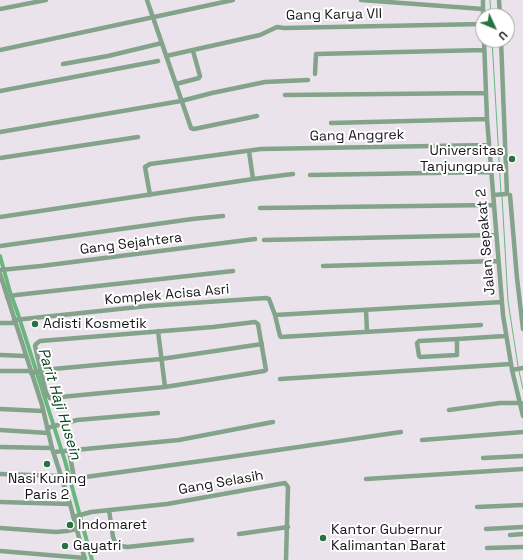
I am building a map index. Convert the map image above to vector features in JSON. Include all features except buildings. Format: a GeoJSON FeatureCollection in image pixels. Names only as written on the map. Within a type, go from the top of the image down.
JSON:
{"type":"FeatureCollection","features":[{"type":"Feature","properties":{"kind":"street"},"geometry":{"type":"LineString","coordinates":[[0,9],[46,0]]}},
{"type":"Feature","properties":{"kind":"street"},"geometry":{"type":"LineString","coordinates":[[147,0],[191,128],[194,129],[257,116]]}},
{"type":"Feature","properties":{"kind":"street"},"geometry":{"type":"LineString","coordinates":[[0,50],[233,0]]}},
{"type":"Feature","properties":{"kind":"street"},"geometry":{"type":"LineString","coordinates":[[360,0],[475,8]]}},
{"type":"Feature","properties":{"kind":"street","name":"Gang Karya VII"},"geometry":{"type":"LineString","coordinates":[[166,56],[260,35],[277,27],[475,24]]}},
{"type":"Feature","properties":{"kind":"street"},"geometry":{"type":"LineString","coordinates":[[63,64],[108,56],[162,43]]}},
{"type":"Feature","properties":{"kind":"street"},"geometry":{"type":"LineString","coordinates":[[501,48],[507,194],[523,329]]}},
{"type":"Feature","properties":{"kind":"street"},"geometry":{"type":"LineString","coordinates":[[315,74],[316,54],[484,50]]}},
{"type":"Feature","properties":{"kind":"street","name":"Jalan Sepakat 2"},"geometry":{"type":"LineString","coordinates":[[484,50],[487,119],[495,195],[493,205],[495,235],[505,336],[511,364],[518,369],[523,416]]}},
{"type":"Feature","properties":{"kind":"street"},"geometry":{"type":"LineString","coordinates":[[176,84],[199,78],[200,76],[193,51]]}},
{"type":"Feature","properties":{"kind":"street"},"geometry":{"type":"LineString","coordinates":[[0,91],[158,61]]}},
{"type":"Feature","properties":{"kind":"street"},"geometry":{"type":"LineString","coordinates":[[0,132],[181,101],[265,82],[308,80]]}},
{"type":"Feature","properties":{"kind":"street"},"geometry":{"type":"LineString","coordinates":[[285,95],[486,92]]}},
{"type":"Feature","properties":{"kind":"street"},"geometry":{"type":"LineString","coordinates":[[330,123],[487,119]]}},
{"type":"Feature","properties":{"kind":"street"},"geometry":{"type":"LineString","coordinates":[[0,158],[138,137]]}},
{"type":"Feature","properties":{"kind":"street","name":"Gang Anggrek"},"geometry":{"type":"LineString","coordinates":[[150,195],[145,167],[148,164],[249,151],[297,148],[490,145]]}},
{"type":"Feature","properties":{"kind":"street"},"geometry":{"type":"LineString","coordinates":[[249,151],[253,179]]}},
{"type":"Feature","properties":{"kind":"street"},"geometry":{"type":"LineString","coordinates":[[310,175],[492,172]]}},
{"type":"Feature","properties":{"kind":"street"},"geometry":{"type":"LineString","coordinates":[[0,216],[293,174]]}},
{"type":"Feature","properties":{"kind":"street"},"geometry":{"type":"LineString","coordinates":[[495,195],[508,194]]}},
{"type":"Feature","properties":{"kind":"street"},"geometry":{"type":"LineString","coordinates":[[260,208],[493,205]]}},
{"type":"Feature","properties":{"kind":"street"},"geometry":{"type":"LineString","coordinates":[[2,246],[223,216]]}},
{"type":"Feature","properties":{"kind":"street"},"geometry":{"type":"LineString","coordinates":[[264,240],[495,235]]}},
{"type":"Feature","properties":{"kind":"street","name":"Gang Sejahtera"},"geometry":{"type":"LineString","coordinates":[[0,272],[9,269],[255,240]]}},
{"type":"Feature","properties":{"kind":"street"},"geometry":{"type":"LineString","coordinates":[[323,266],[498,261]]}},
{"type":"Feature","properties":{"kind":"street"},"geometry":{"type":"LineString","coordinates":[[8,297],[234,270]]}},
{"type":"Feature","properties":{"kind":"street"},"geometry":{"type":"LineString","coordinates":[[0,272],[25,356],[32,372],[42,411],[49,427],[48,433],[56,451],[61,476]]}},
{"type":"Feature","properties":{"kind":"street","name":"Komplek Acisa Asri"},"geometry":{"type":"LineString","coordinates":[[15,321],[25,318],[148,306],[266,298],[268,299],[275,315],[281,337],[367,332]]}},
{"type":"Feature","properties":{"kind":"street"},"geometry":{"type":"LineString","coordinates":[[275,315],[502,302]]}},
{"type":"Feature","properties":{"kind":"street"},"geometry":{"type":"LineString","coordinates":[[366,310],[367,332],[481,325]]}},
{"type":"Feature","properties":{"kind":"street"},"geometry":{"type":"LineString","coordinates":[[0,324],[15,321]]}},
{"type":"Feature","properties":{"kind":"street"},"geometry":{"type":"LineString","coordinates":[[255,322],[258,324],[262,344],[266,369],[264,371],[165,387],[50,398],[46,393],[35,346],[37,342],[255,322]]}},
{"type":"Feature","properties":{"kind":"street"},"geometry":{"type":"LineString","coordinates":[[158,331],[165,387]]}},
{"type":"Feature","properties":{"kind":"street"},"geometry":{"type":"LineString","coordinates":[[457,339],[457,355],[419,356],[417,343],[419,341],[505,336]]}},
{"type":"Feature","properties":{"kind":"street"},"geometry":{"type":"LineString","coordinates":[[0,371],[32,372],[161,359],[262,344]]}},
{"type":"Feature","properties":{"kind":"street"},"geometry":{"type":"LineString","coordinates":[[0,355],[25,356]]}},
{"type":"Feature","properties":{"kind":"street"},"geometry":{"type":"LineString","coordinates":[[280,379],[511,364]]}},
{"type":"Feature","properties":{"kind":"street"},"geometry":{"type":"LineString","coordinates":[[450,410],[500,403],[522,402]]}},
{"type":"Feature","properties":{"kind":"street"},"geometry":{"type":"LineString","coordinates":[[0,409],[42,411]]}},
{"type":"Feature","properties":{"kind":"street"},"geometry":{"type":"LineString","coordinates":[[49,427],[77,420],[158,413]]}},
{"type":"Feature","properties":{"kind":"street"},"geometry":{"type":"LineString","coordinates":[[0,447],[56,451],[179,440],[273,422]]}},
{"type":"Feature","properties":{"kind":"street"},"geometry":{"type":"LineString","coordinates":[[0,430],[48,433]]}},
{"type":"Feature","properties":{"kind":"street"},"geometry":{"type":"LineString","coordinates":[[0,474],[61,476],[68,480],[401,432]]}},
{"type":"Feature","properties":{"kind":"street"},"geometry":{"type":"LineString","coordinates":[[422,440],[523,432]]}},
{"type":"Feature","properties":{"kind":"street"},"geometry":{"type":"LineString","coordinates":[[0,551],[85,559],[75,516],[70,504],[68,480],[69,450]]}},
{"type":"Feature","properties":{"kind":"street"},"geometry":{"type":"LineString","coordinates":[[483,458],[523,456]]}},
{"type":"Feature","properties":{"kind":"street"},"geometry":{"type":"LineString","coordinates":[[366,479],[523,469]]}},
{"type":"Feature","properties":{"kind":"street","name":"Gang Selasih"},"geometry":{"type":"LineString","coordinates":[[75,516],[209,497],[285,483],[288,487],[286,560]]}},
{"type":"Feature","properties":{"kind":"street"},"geometry":{"type":"LineString","coordinates":[[0,502],[70,504]]}},
{"type":"Feature","properties":{"kind":"street"},"geometry":{"type":"LineString","coordinates":[[477,507],[523,505]]}},
{"type":"Feature","properties":{"kind":"street"},"geometry":{"type":"LineString","coordinates":[[109,510],[113,537],[116,545],[126,547],[192,540]]}},
{"type":"Feature","properties":{"kind":"street"},"geometry":{"type":"LineString","coordinates":[[239,534],[288,527]]}},
{"type":"Feature","properties":{"kind":"street"},"geometry":{"type":"LineString","coordinates":[[486,529],[523,527]]}},
{"type":"Feature","properties":{"kind":"street"},"geometry":{"type":"LineString","coordinates":[[0,528],[56,532],[67,532],[77,529]]}},
{"type":"Feature","properties":{"kind":"street"},"geometry":{"type":"LineString","coordinates":[[510,535],[523,534]]}},
{"type":"Feature","properties":{"kind":"street"},"geometry":{"type":"LineString","coordinates":[[488,548],[523,547]]}},
{"type":"Feature","properties":{"kind":"waterway"},"geometry":{"type":"LineString","coordinates":[[490,0],[490,8]]}},
{"type":"Feature","properties":{"kind":"waterway"},"geometry":{"type":"LineString","coordinates":[[492,48],[501,193]]}},
{"type":"Feature","properties":{"kind":"waterway"},"geometry":{"type":"LineString","coordinates":[[502,196],[508,301],[518,366]]}},
{"type":"Feature","properties":{"kind":"waterway","name":"Parit Haji Husein"},"geometry":{"type":"LineString","coordinates":[[0,256],[10,292],[65,461],[92,560]]}},
{"type":"Feature","properties":{"kind":"waterway"},"geometry":{"type":"LineString","coordinates":[[519,371],[523,389]]}},
{"type":"Feature","properties":{"kind":"place","name":"Universitas Tanjungpura"},"geometry":{"type":"Point","coordinates":[512,159]}},
{"type":"Feature","properties":{"kind":"place","name":"Adisti Kosmetik"},"geometry":{"type":"Point","coordinates":[35,324]}},
{"type":"Feature","properties":{"kind":"place","name":"Nasi Kuning Paris 2"},"geometry":{"type":"Point","coordinates":[47,464]}},
{"type":"Feature","properties":{"kind":"place","name":"Indomaret"},"geometry":{"type":"Point","coordinates":[70,525]}},
{"type":"Feature","properties":{"kind":"place","name":"Kantor Gubernur Kalimantan Barat"},"geometry":{"type":"Point","coordinates":[323,538]}},
{"type":"Feature","properties":{"kind":"place","name":"Gayatri"},"geometry":{"type":"Point","coordinates":[65,546]}}]}
